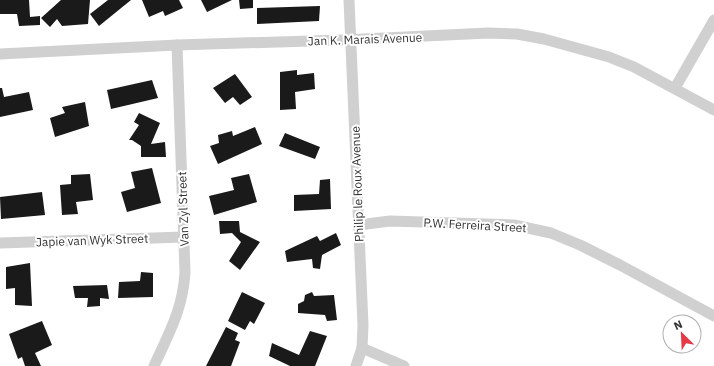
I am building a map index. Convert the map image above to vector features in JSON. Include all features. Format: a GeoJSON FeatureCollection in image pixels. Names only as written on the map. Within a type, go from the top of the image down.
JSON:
{"type":"FeatureCollection","features":[{"type":"Feature","properties":{"kind":"street","name":"Philip le Roux Avenue"},"geometry":{"type":"LineString","coordinates":[[349,0],[363,325],[362,348],[356,366]]}},
{"type":"Feature","properties":{"kind":"street"},"geometry":{"type":"LineString","coordinates":[[675,88],[714,20]]}},
{"type":"Feature","properties":{"kind":"street","name":"Jan K. Marais Avenue"},"geometry":{"type":"LineString","coordinates":[[0,54],[177,45],[351,40],[488,33],[517,34],[552,40],[609,57],[634,67],[714,110]]}},
{"type":"Feature","properties":{"kind":"street","name":"Van Zyl Street"},"geometry":{"type":"LineString","coordinates":[[154,366],[176,317],[184,290],[184,237],[177,45]]}},
{"type":"Feature","properties":{"kind":"street","name":"P.W. Ferreira Street"},"geometry":{"type":"LineString","coordinates":[[359,225],[390,221],[514,225],[551,233],[580,244],[714,316]]}},
{"type":"Feature","properties":{"kind":"street","name":"Japie van Wyk Street"},"geometry":{"type":"LineString","coordinates":[[0,243],[184,237]]}},
{"type":"Feature","properties":{"kind":"street"},"geometry":{"type":"LineString","coordinates":[[362,348],[404,366]]}},
{"type":"Feature","properties":{"kind":"building"},"geometry":{"type":"Polygon","coordinates":[[[0,0],[29,0],[30,17],[40,16],[40,25],[19,26],[17,14],[0,14],[0,0]]]}},
{"type":"Feature","properties":{"kind":"building"},"geometry":{"type":"Polygon","coordinates":[[[61,0],[90,0],[88,24],[62,26],[57,19],[50,27],[41,18],[61,0]]]}},
{"type":"Feature","properties":{"kind":"building"},"geometry":{"type":"Polygon","coordinates":[[[108,0],[131,0],[99,26],[90,14],[108,0]]]}},
{"type":"Feature","properties":{"kind":"building"},"geometry":{"type":"Polygon","coordinates":[[[142,0],[179,0],[183,8],[165,16],[163,11],[149,17],[142,0]]]}},
{"type":"Feature","properties":{"kind":"building"},"geometry":{"type":"Polygon","coordinates":[[[201,0],[232,0],[207,12],[201,0]]]}},
{"type":"Feature","properties":{"kind":"building"},"geometry":{"type":"Polygon","coordinates":[[[239,0],[253,0],[253,8],[240,9],[239,0]]]}},
{"type":"Feature","properties":{"kind":"building"},"geometry":{"type":"Polygon","coordinates":[[[320,6],[319,21],[257,24],[257,8],[320,6]]]}},
{"type":"Feature","properties":{"kind":"building"},"geometry":{"type":"Polygon","coordinates":[[[297,70],[297,75],[314,73],[315,89],[295,92],[296,109],[280,110],[280,72],[297,70]]]}},
{"type":"Feature","properties":{"kind":"building"},"geometry":{"type":"Polygon","coordinates":[[[235,74],[252,97],[240,105],[233,97],[225,103],[213,88],[235,74]]]}},
{"type":"Feature","properties":{"kind":"building"},"geometry":{"type":"Polygon","coordinates":[[[152,80],[158,98],[111,109],[107,90],[152,80]]]}},
{"type":"Feature","properties":{"kind":"building"},"geometry":{"type":"Polygon","coordinates":[[[0,88],[2,88],[4,97],[29,92],[33,110],[0,117],[0,88]]]}},
{"type":"Feature","properties":{"kind":"building"},"geometry":{"type":"Polygon","coordinates":[[[85,102],[89,126],[55,137],[50,118],[65,113],[62,107],[85,102]]]}},
{"type":"Feature","properties":{"kind":"building"},"geometry":{"type":"Polygon","coordinates":[[[139,113],[160,123],[151,144],[165,142],[166,157],[141,157],[141,146],[132,140],[129,140],[139,125],[134,122],[139,113]]]}},
{"type":"Feature","properties":{"kind":"building"},"geometry":{"type":"Polygon","coordinates":[[[255,127],[262,144],[218,164],[210,146],[219,143],[218,135],[232,131],[233,136],[255,127]]]}},
{"type":"Feature","properties":{"kind":"building"},"geometry":{"type":"Polygon","coordinates":[[[285,133],[320,147],[315,159],[279,146],[285,133]]]}},
{"type":"Feature","properties":{"kind":"building"},"geometry":{"type":"Polygon","coordinates":[[[152,168],[161,203],[127,212],[121,192],[135,188],[131,172],[152,168]]]}},
{"type":"Feature","properties":{"kind":"building"},"geometry":{"type":"Polygon","coordinates":[[[90,174],[93,200],[76,202],[78,214],[62,215],[60,185],[71,184],[71,175],[90,174]]]}},
{"type":"Feature","properties":{"kind":"building"},"geometry":{"type":"Polygon","coordinates":[[[249,174],[257,202],[214,215],[209,196],[234,190],[231,178],[249,174]]]}},
{"type":"Feature","properties":{"kind":"building"},"geometry":{"type":"Polygon","coordinates":[[[330,179],[331,209],[294,211],[294,195],[319,194],[320,180],[330,179]]]}},
{"type":"Feature","properties":{"kind":"building"},"geometry":{"type":"Polygon","coordinates":[[[42,192],[45,215],[1,219],[0,197],[42,192]]]}},
{"type":"Feature","properties":{"kind":"building"},"geometry":{"type":"Polygon","coordinates":[[[219,221],[239,221],[240,232],[260,242],[240,270],[229,261],[241,242],[232,233],[220,234],[219,221]]]}},
{"type":"Feature","properties":{"kind":"building"},"geometry":{"type":"Polygon","coordinates":[[[336,233],[341,245],[322,255],[320,269],[313,268],[312,259],[287,262],[285,251],[317,236],[320,241],[336,233]]]}},
{"type":"Feature","properties":{"kind":"building"},"geometry":{"type":"Polygon","coordinates":[[[30,263],[32,306],[15,305],[15,288],[6,289],[6,267],[30,263]]]}},
{"type":"Feature","properties":{"kind":"building"},"geometry":{"type":"Polygon","coordinates":[[[141,272],[153,273],[153,297],[118,298],[119,282],[140,281],[141,272]]]}},
{"type":"Feature","properties":{"kind":"building"},"geometry":{"type":"Polygon","coordinates":[[[107,285],[109,299],[100,298],[100,306],[87,307],[88,298],[75,298],[73,286],[107,285]]]}},
{"type":"Feature","properties":{"kind":"building"},"geometry":{"type":"Polygon","coordinates":[[[242,292],[265,303],[254,324],[250,321],[245,330],[228,321],[242,292]]]}},
{"type":"Feature","properties":{"kind":"building"},"geometry":{"type":"Polygon","coordinates":[[[312,292],[314,296],[334,295],[337,320],[327,321],[325,315],[298,313],[298,304],[304,301],[305,295],[312,292]]]}},
{"type":"Feature","properties":{"kind":"building"},"geometry":{"type":"Polygon","coordinates":[[[42,321],[52,345],[35,353],[41,366],[25,366],[22,357],[18,359],[9,334],[42,321]]]}},
{"type":"Feature","properties":{"kind":"building"},"geometry":{"type":"Polygon","coordinates":[[[226,327],[238,333],[235,340],[240,342],[231,366],[206,366],[226,327]]]}},
{"type":"Feature","properties":{"kind":"building"},"geometry":{"type":"Polygon","coordinates":[[[310,331],[327,336],[315,366],[290,366],[269,356],[272,343],[299,355],[310,331]]]}}]}
